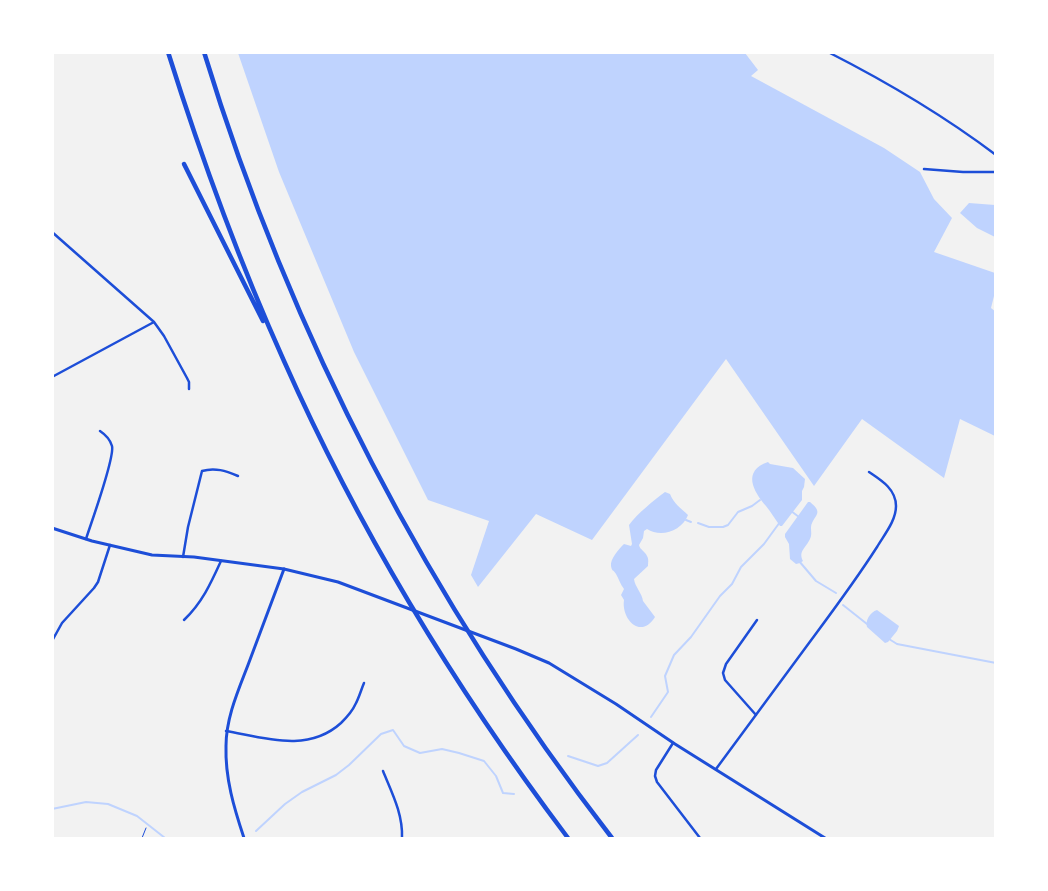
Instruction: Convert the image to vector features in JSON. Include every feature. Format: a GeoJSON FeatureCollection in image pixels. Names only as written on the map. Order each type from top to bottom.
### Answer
{"type":"FeatureCollection","features":[{"type":"Feature","properties":{"kind":"highway"},"geometry":{"type":"LineString","coordinates":[[168,52],[217,198],[284,362]]}},
{"type":"Feature","properties":{"kind":"highway"},"geometry":{"type":"LineString","coordinates":[[204,52],[240,163],[283,273],[322,363],[370,460],[417,546],[471,638],[537,737],[612,838]]}},
{"type":"Feature","properties":{"kind":"highway"},"geometry":{"type":"LineString","coordinates":[[184,164],[344,486],[376,544],[453,673],[530,787],[568,838]]}},
{"type":"Feature","properties":{"kind":"main road"},"geometry":{"type":"LineString","coordinates":[[52,528],[86,539],[152,555],[221,560],[284,569],[338,582],[498,642],[549,663],[825,838]]}},
{"type":"Feature","properties":{"kind":"main road"},"geometry":{"type":"LineString","coordinates":[[244,838],[231,799],[227,776],[226,731],[236,698],[284,569]]}},
{"type":"Feature","properties":{"kind":"street"},"geometry":{"type":"LineString","coordinates":[[828,52],[909,96],[996,155]]}},
{"type":"Feature","properties":{"kind":"street"},"geometry":{"type":"LineString","coordinates":[[924,169],[996,172]]}},
{"type":"Feature","properties":{"kind":"street"},"geometry":{"type":"LineString","coordinates":[[53,233],[154,322],[187,378],[189,390]]}},
{"type":"Feature","properties":{"kind":"street"},"geometry":{"type":"LineString","coordinates":[[52,377],[154,322]]}},
{"type":"Feature","properties":{"kind":"street"},"geometry":{"type":"LineString","coordinates":[[86,539],[110,464],[112,448],[108,438],[100,431]]}},
{"type":"Feature","properties":{"kind":"street"},"geometry":{"type":"LineString","coordinates":[[183,557],[188,527],[202,471],[221,469],[238,476]]}},
{"type":"Feature","properties":{"kind":"street"},"geometry":{"type":"LineString","coordinates":[[716,769],[854,582],[891,524],[896,512],[894,495],[888,486],[869,472]]}},
{"type":"Feature","properties":{"kind":"street"},"geometry":{"type":"LineString","coordinates":[[52,641],[62,623],[98,582],[110,545]]}},
{"type":"Feature","properties":{"kind":"street"},"geometry":{"type":"LineString","coordinates":[[184,620],[201,601],[221,560]]}},
{"type":"Feature","properties":{"kind":"street"},"geometry":{"type":"LineString","coordinates":[[756,715],[728,683],[724,673],[726,664],[757,620]]}},
{"type":"Feature","properties":{"kind":"street"},"geometry":{"type":"LineString","coordinates":[[226,731],[277,740],[301,741],[312,739],[336,727],[346,717],[355,705],[364,683]]}},
{"type":"Feature","properties":{"kind":"street"},"geometry":{"type":"LineString","coordinates":[[674,742],[656,770],[655,776],[657,782],[700,838]]}},
{"type":"Feature","properties":{"kind":"street"},"geometry":{"type":"LineString","coordinates":[[383,771],[400,813],[402,838]]}},
{"type":"Feature","properties":{"kind":"path"},"geometry":{"type":"LineString","coordinates":[[142,838],[146,828]]}},
{"type":"Feature","properties":{"kind":"water"},"geometry":{"type":"Polygon","coordinates":[[[238,53],[745,53],[758,70],[751,76],[884,148],[920,172],[934,199],[952,218],[934,252],[995,273],[995,292],[991,308],[996,312],[995,436],[960,419],[944,478],[862,419],[814,486],[726,359],[592,540],[536,514],[478,587],[471,575],[489,521],[428,500],[354,352],[279,172],[238,53]]]}},
{"type":"Feature","properties":{"kind":"water"},"geometry":{"type":"Polygon","coordinates":[[[969,203],[995,205],[995,237],[977,228],[960,213],[969,203]]]}},
{"type":"Feature","properties":{"kind":"water"},"geometry":{"type":"Polygon","coordinates":[[[768,462],[793,468],[805,479],[802,500],[782,526],[780,526],[757,494],[752,482],[755,471],[768,462]]]}},
{"type":"Feature","properties":{"kind":"water"},"geometry":{"type":"Polygon","coordinates":[[[665,492],[670,494],[688,515],[681,525],[671,531],[658,533],[647,529],[644,531],[639,545],[648,557],[648,566],[634,579],[643,601],[655,617],[650,624],[638,627],[629,620],[626,614],[624,600],[621,595],[624,589],[612,569],[611,563],[615,554],[624,544],[631,546],[632,544],[629,525],[665,492]]]}},
{"type":"Feature","properties":{"kind":"water"},"geometry":{"type":"Polygon","coordinates":[[[808,502],[817,509],[817,514],[811,527],[811,538],[801,555],[803,561],[796,564],[790,559],[789,544],[785,534],[808,502]]]}},
{"type":"Feature","properties":{"kind":"water"},"geometry":{"type":"Polygon","coordinates":[[[877,610],[899,626],[888,642],[885,643],[867,627],[869,617],[877,610]]]}},
{"type":"Feature","properties":{"kind":"waterway"},"geometry":{"type":"LineString","coordinates":[[698,523],[709,527],[723,527],[728,525],[738,512],[760,500]]}},
{"type":"Feature","properties":{"kind":"waterway"},"geometry":{"type":"LineString","coordinates":[[791,511],[799,517]]}},
{"type":"Feature","properties":{"kind":"waterway"},"geometry":{"type":"LineString","coordinates":[[686,520],[691,522]]}},
{"type":"Feature","properties":{"kind":"waterway"},"geometry":{"type":"LineString","coordinates":[[651,717],[668,692],[665,676],[674,655],[691,637],[720,596],[732,584],[741,567],[764,544],[780,522]]}},
{"type":"Feature","properties":{"kind":"waterway"},"geometry":{"type":"LineString","coordinates":[[799,561],[816,581],[836,593]]}},
{"type":"Feature","properties":{"kind":"waterway"},"geometry":{"type":"LineString","coordinates":[[843,605],[867,624]]}},
{"type":"Feature","properties":{"kind":"waterway"},"geometry":{"type":"LineString","coordinates":[[889,639],[897,644],[996,663]]}},
{"type":"Feature","properties":{"kind":"waterway"},"geometry":{"type":"LineString","coordinates":[[256,831],[285,804],[302,792],[336,775],[381,734],[393,730],[404,746],[420,753],[442,749],[484,761],[496,776],[503,793],[514,794]]}},
{"type":"Feature","properties":{"kind":"waterway"},"geometry":{"type":"LineString","coordinates":[[568,756],[598,766],[607,763],[638,735]]}},
{"type":"Feature","properties":{"kind":"waterway"},"geometry":{"type":"LineString","coordinates":[[52,809],[86,802],[108,804],[137,816],[165,838]]}}]}
